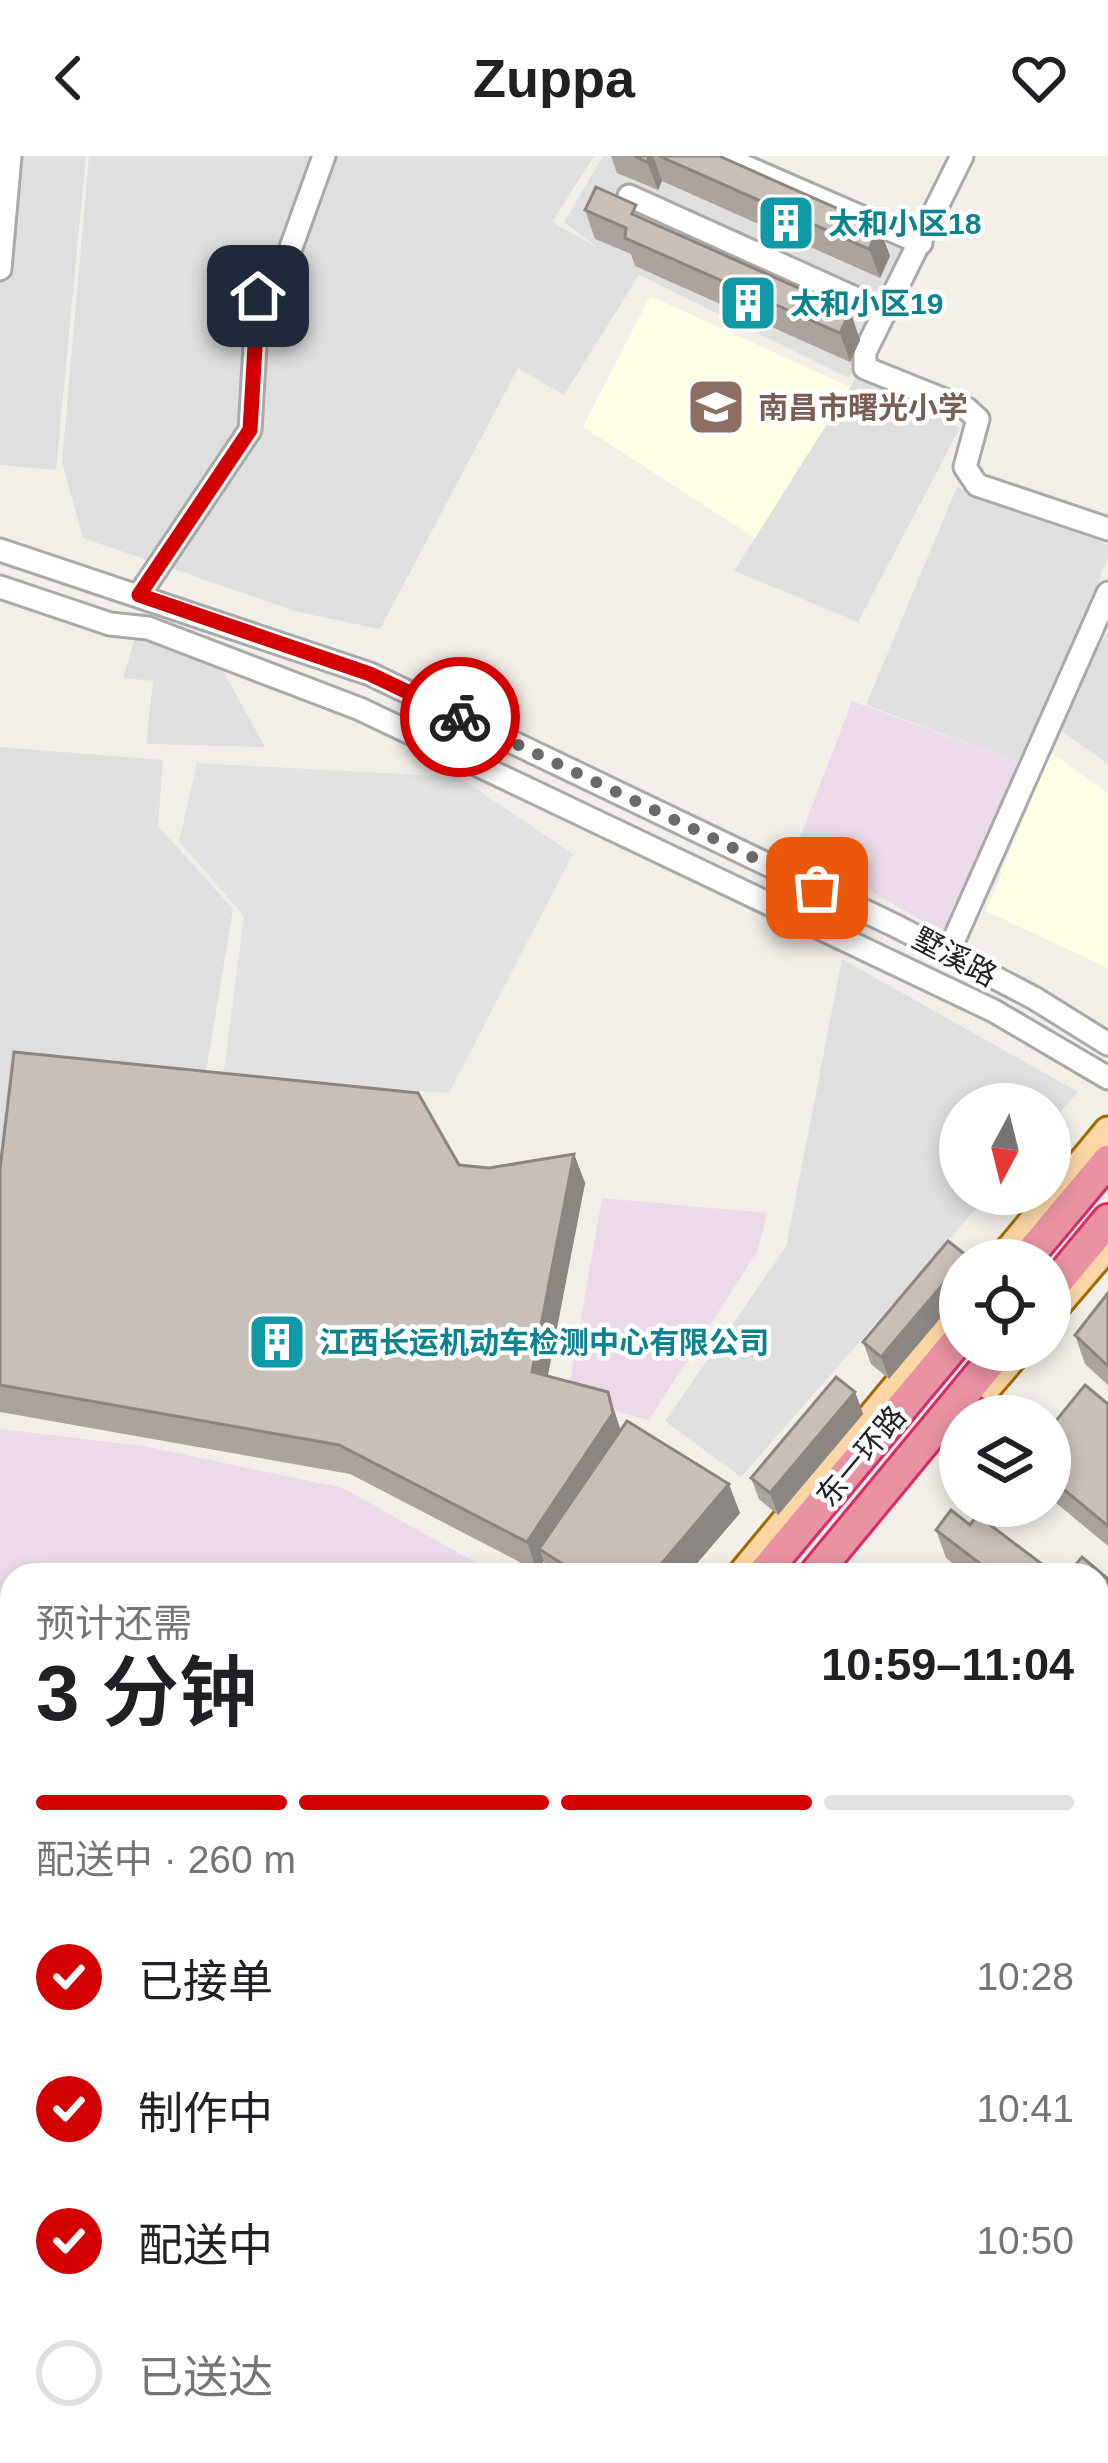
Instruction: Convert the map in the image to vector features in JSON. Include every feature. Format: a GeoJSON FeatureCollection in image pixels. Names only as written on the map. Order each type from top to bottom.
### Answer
{"type":"FeatureCollection","features":[{"type":"Feature","properties":{"kind":"highway"},"geometry":{"type":"LineString","coordinates":[[1043,1239],[1108,1161]]}},
{"type":"Feature","properties":{"kind":"highway"},"geometry":{"type":"LineString","coordinates":[[1071,1265],[1108,1220]]}},
{"type":"Feature","properties":{"kind":"highway","name":"东一环路"},"geometry":{"type":"LineString","coordinates":[[771,1563],[939,1363]]}},
{"type":"Feature","properties":{"kind":"highway","name":"东一环路"},"geometry":{"type":"LineString","coordinates":[[828,1563],[983,1371]]}},
{"type":"Feature","properties":{"kind":"main road"},"geometry":{"type":"LineString","coordinates":[[1018,1239],[1108,1131]]}},
{"type":"Feature","properties":{"kind":"main road"},"geometry":{"type":"LineString","coordinates":[[1071,1288],[1108,1245]]}},
{"type":"Feature","properties":{"kind":"main road"},"geometry":{"type":"LineString","coordinates":[[751,1563],[939,1335]]}},
{"type":"Feature","properties":{"kind":"main road"},"geometry":{"type":"LineString","coordinates":[[981,1395],[1001,1371]]}},
{"type":"Feature","properties":{"kind":"main road"},"geometry":{"type":"LineString","coordinates":[[829,1563],[939,1443]]}},
{"type":"Feature","properties":{"kind":"street"},"geometry":{"type":"LineString","coordinates":[[0,269],[10,156]]}},
{"type":"Feature","properties":{"kind":"street"},"geometry":{"type":"LineString","coordinates":[[139,595],[250,430],[258,296],[284,267],[324,156]]}},
{"type":"Feature","properties":{"kind":"street"},"geometry":{"type":"LineString","coordinates":[[721,156],[921,243]]}},
{"type":"Feature","properties":{"kind":"street"},"geometry":{"type":"LineString","coordinates":[[962,156],[865,352],[865,368],[967,409],[978,419],[968,476],[977,485],[1108,529]]}},
{"type":"Feature","properties":{"kind":"street"},"geometry":{"type":"LineString","coordinates":[[629,196],[886,312]]}},
{"type":"Feature","properties":{"kind":"street","name":"墅溪路"},"geometry":{"type":"LineString","coordinates":[[0,550],[93,585],[139,595],[370,674],[947,953],[1108,1044]]}},
{"type":"Feature","properties":{"kind":"street","name":"墅溪路"},"geometry":{"type":"LineString","coordinates":[[0,587],[110,624],[148,628],[360,709],[994,1011],[1108,1078]]}},
{"type":"Feature","properties":{"kind":"street"},"geometry":{"type":"LineString","coordinates":[[947,953],[1108,593]]}},
{"type":"Feature","properties":{"kind":"shaded area"},"geometry":{"type":"Polygon","coordinates":[[[21,156],[86,156],[56,470],[0,465],[0,208],[17,209],[21,156]]]}},
{"type":"Feature","properties":{"kind":"shaded area"},"geometry":{"type":"Polygon","coordinates":[[[89,156],[594,156],[552,222],[598,248],[564,222],[603,156],[675,156],[909,253],[849,378],[639,275],[564,395],[518,368],[380,629],[298,612],[83,538],[62,462],[89,156]]]}},
{"type":"Feature","properties":{"kind":"shaded area","name":"南昌市曙光小学"},"geometry":{"type":"Polygon","coordinates":[[[650,296],[850,387],[755,538],[583,427],[650,296]]]}},
{"type":"Feature","properties":{"kind":"shaded area"},"geometry":{"type":"Polygon","coordinates":[[[858,375],[960,428],[858,622],[734,571],[858,375]]]}},
{"type":"Feature","properties":{"kind":"shaded area"},"geometry":{"type":"Polygon","coordinates":[[[957,487],[1108,544],[1108,558],[1023,764],[866,705],[957,487]]]}},
{"type":"Feature","properties":{"kind":"shaded area"},"geometry":{"type":"Polygon","coordinates":[[[1108,630],[1108,764],[1059,729],[1108,630]]]}},
{"type":"Feature","properties":{"kind":"shaded area"},"geometry":{"type":"Polygon","coordinates":[[[137,632],[221,667],[265,747],[146,744],[153,681],[123,678],[137,632]]]}},
{"type":"Feature","properties":{"kind":"shaded area"},"geometry":{"type":"Polygon","coordinates":[[[852,701],[1023,764],[945,934],[796,848],[852,701]]]}},
{"type":"Feature","properties":{"kind":"shaded area"},"geometry":{"type":"Polygon","coordinates":[[[0,747],[163,760],[158,826],[233,909],[204,1083],[0,1172],[0,747]]]}},
{"type":"Feature","properties":{"kind":"shaded area"},"geometry":{"type":"Polygon","coordinates":[[[1050,752],[1108,793],[1108,968],[986,911],[1050,752]]]}},
{"type":"Feature","properties":{"kind":"shaded area"},"geometry":{"type":"Polygon","coordinates":[[[197,763],[459,777],[573,854],[449,1093],[223,1077],[244,916],[179,841],[197,763]]]}},
{"type":"Feature","properties":{"kind":"shaded area"},"geometry":{"type":"Polygon","coordinates":[[[842,959],[1062,1083],[939,1083],[939,1215],[971,1215],[950,1239],[939,1239],[939,1251],[741,1477],[665,1421],[786,1247],[842,959]]]}},
{"type":"Feature","properties":{"kind":"shaded area"},"geometry":{"type":"Polygon","coordinates":[[[602,1198],[767,1213],[758,1250],[649,1420],[567,1399],[602,1198]]]}},
{"type":"Feature","properties":{"kind":"shaded area"},"geometry":{"type":"Polygon","coordinates":[[[0,1429],[144,1446],[343,1488],[477,1563],[0,1563],[0,1429]]]}},
{"type":"Feature","properties":{"kind":"building"},"geometry":{"type":"Polygon","coordinates":[[[659,156],[719,156],[879,227],[869,249],[659,156]]]}},
{"type":"Feature","properties":{"kind":"building"},"geometry":{"type":"Polygon","coordinates":[[[596,187],[636,205],[632,214],[850,311],[840,333],[625,238],[626,228],[585,210],[596,187]]]}},
{"type":"Feature","properties":{"kind":"building","name":"江西长运机动车检测中心有限公司"},"geometry":{"type":"Polygon","coordinates":[[[14,1052],[418,1093],[459,1165],[489,1168],[574,1154],[532,1372],[608,1392],[613,1413],[527,1542],[339,1445],[0,1385],[0,1169],[14,1052]]]}},
{"type":"Feature","properties":{"kind":"building"},"geometry":{"type":"Polygon","coordinates":[[[939,1252],[939,1289],[881,1357],[863,1342],[939,1252]]]}},
{"type":"Feature","properties":{"kind":"building"},"geometry":{"type":"Polygon","coordinates":[[[1108,1293],[1108,1366],[1075,1335],[1108,1293]]]}},
{"type":"Feature","properties":{"kind":"building"},"geometry":{"type":"Polygon","coordinates":[[[836,1377],[855,1392],[770,1493],[751,1478],[836,1377]]]}},
{"type":"Feature","properties":{"kind":"building"},"geometry":{"type":"Polygon","coordinates":[[[1085,1385],[1108,1404],[1108,1526],[1071,1495],[1071,1402],[1085,1385]]]}},
{"type":"Feature","properties":{"kind":"building"},"geometry":{"type":"Polygon","coordinates":[[[627,1421],[729,1484],[662,1563],[561,1563],[539,1549],[627,1421]]]}},
{"type":"Feature","properties":{"kind":"building"},"geometry":{"type":"Polygon","coordinates":[[[939,1526],[993,1527],[1040,1563],[979,1563],[936,1530],[939,1526]]]}},
{"type":"Feature","properties":{"kind":"way so far"},"geometry":{"type":"LineString","coordinates":[[460,717],[817,888]]}},
{"type":"Feature","properties":{"kind":"place","name":"太和小区18"},"geometry":{"type":"Point","coordinates":[786,223]}},
{"type":"Feature","properties":{"kind":"place","name":"太和小区19"},"geometry":{"type":"Point","coordinates":[748,303]}},
{"type":"Feature","properties":{"kind":"place","name":"南昌市曙光小学"},"geometry":{"type":"Point","coordinates":[716,407]}},
{"type":"Feature","properties":{"kind":"place","name":"江西长运机动车检测中心有限公司"},"geometry":{"type":"Point","coordinates":[277,1342]}},
{"type":"Feature","properties":{"kind":"route"},"geometry":{"type":"LineString","coordinates":[[258,296],[250,430],[229,468],[139,595],[370,674],[460,717]]}}]}
